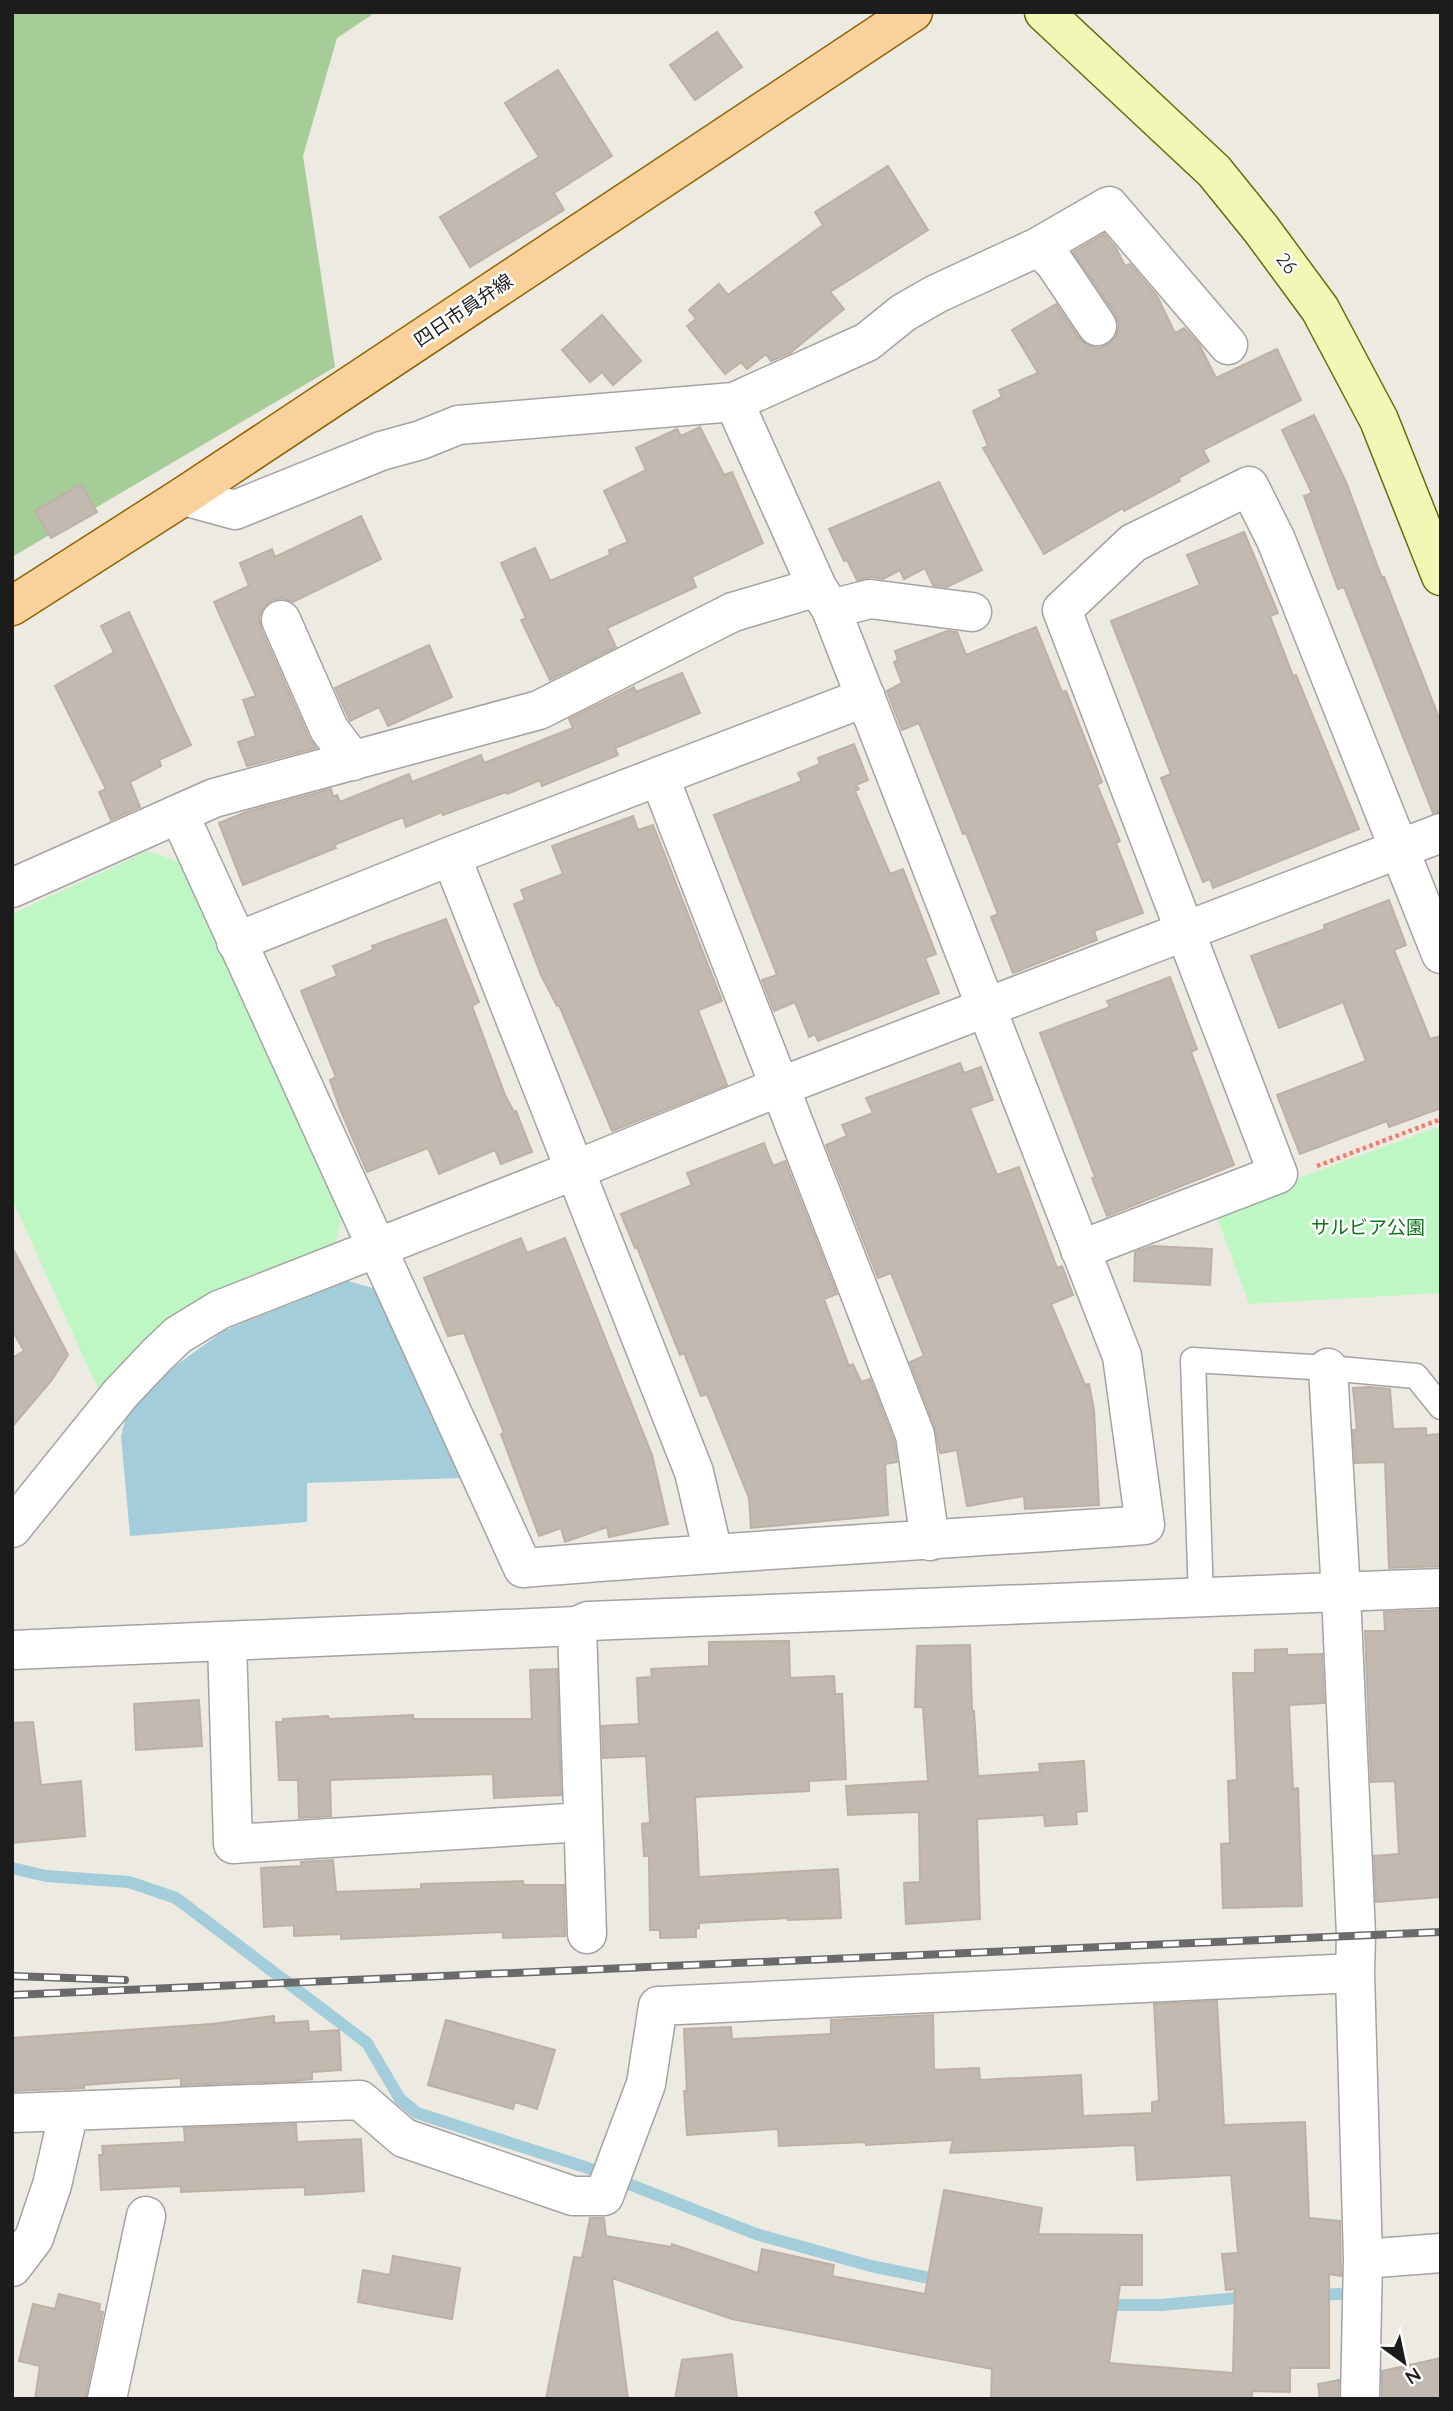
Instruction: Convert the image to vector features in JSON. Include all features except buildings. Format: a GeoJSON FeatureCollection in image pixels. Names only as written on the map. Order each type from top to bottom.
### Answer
{"type":"FeatureCollection","features":[{"type":"Feature","properties":{"kind":"main road","name":"四日市員弁線"},"geometry":{"type":"LineString","coordinates":[[12,606],[184,496],[913,12]]}},
{"type":"Feature","properties":{"kind":"street","name":"26"},"geometry":{"type":"LineString","coordinates":[[1044,12],[1214,171],[1320,309],[1380,421],[1441,576]]}},
{"type":"Feature","properties":{"kind":"street"},"geometry":{"type":"LineString","coordinates":[[184,496],[235,510],[381,451],[421,440],[458,425],[734,402],[867,342],[903,313],[936,294],[1038,247],[1109,206],[1228,345]]}},
{"type":"Feature","properties":{"kind":"street"},"geometry":{"type":"LineString","coordinates":[[1038,247],[1054,262],[1097,326]]}},
{"type":"Feature","properties":{"kind":"street"},"geometry":{"type":"LineString","coordinates":[[178,814],[523,1568],[1145,1525],[1122,1356],[866,697],[734,402]]}},
{"type":"Feature","properties":{"kind":"street"},"geometry":{"type":"LineString","coordinates":[[1080,1250],[1278,1174],[1062,610],[1133,543],[1249,486],[1276,540],[1441,954]]}},
{"type":"Feature","properties":{"kind":"street"},"geometry":{"type":"LineString","coordinates":[[12,888],[214,798],[539,710],[733,612],[824,598],[870,599],[972,612]]}},
{"type":"Feature","properties":{"kind":"street"},"geometry":{"type":"LineString","coordinates":[[281,620],[329,729],[353,761]]}},
{"type":"Feature","properties":{"kind":"street"},"geometry":{"type":"LineString","coordinates":[[236,942],[451,856],[866,697]]}},
{"type":"Feature","properties":{"kind":"street"},"geometry":{"type":"LineString","coordinates":[[659,776],[915,1435],[930,1541]]}},
{"type":"Feature","properties":{"kind":"street"},"geometry":{"type":"LineString","coordinates":[[12,1528],[121,1394],[178,1335],[219,1310],[779,1087],[1441,833]]}},
{"type":"Feature","properties":{"kind":"street"},"geometry":{"type":"LineString","coordinates":[[451,856],[694,1472],[713,1553]]}},
{"type":"Feature","properties":{"kind":"street"},"geometry":{"type":"LineString","coordinates":[[1328,1368],[1356,1935],[1363,2259],[1360,2399]]}},
{"type":"Feature","properties":{"kind":"street"},"geometry":{"type":"LineString","coordinates":[[12,1650],[577,1626],[588,1621],[1441,1588]]}},
{"type":"Feature","properties":{"kind":"street"},"geometry":{"type":"LineString","coordinates":[[577,1626],[587,1934]]}},
{"type":"Feature","properties":{"kind":"street"},"geometry":{"type":"LineString","coordinates":[[227,1641],[233,1844],[583,1822]]}},
{"type":"Feature","properties":{"kind":"street"},"geometry":{"type":"LineString","coordinates":[[12,2113],[360,2100],[404,2138],[573,2196],[604,2196],[646,2084],[657,2006],[1355,1973]]}},
{"type":"Feature","properties":{"kind":"street"},"geometry":{"type":"LineString","coordinates":[[12,2267],[34,2238],[51,2185],[69,2111]]}},
{"type":"Feature","properties":{"kind":"street"},"geometry":{"type":"LineString","coordinates":[[107,2399],[146,2216]]}},
{"type":"Feature","properties":{"kind":"street"},"geometry":{"type":"LineString","coordinates":[[1363,2259],[1441,2253]]}},
{"type":"Feature","properties":{"kind":"lane"},"geometry":{"type":"LineString","coordinates":[[1201,1598],[1193,1360],[1416,1376],[1441,1407]]}},
{"type":"Feature","properties":{"kind":"path"},"geometry":{"type":"LineString","coordinates":[[1278,1174],[1300,1172],[1441,1119]]}},
{"type":"Feature","properties":{"kind":"green space"},"geometry":{"type":"Polygon","coordinates":[[[12,12],[376,12],[337,38],[303,156],[335,367],[12,557],[12,12]]]}},
{"type":"Feature","properties":{"kind":"green space"},"geometry":{"type":"Polygon","coordinates":[[[148,851],[180,862],[343,1214],[334,1248],[203,1297],[155,1329],[98,1389],[12,1199],[12,914],[148,851]]]}},
{"type":"Feature","properties":{"kind":"green space","name":"サルビア公園"},"geometry":{"type":"Polygon","coordinates":[[[1441,1126],[1441,1293],[1249,1304],[1214,1209],[1441,1126]]]}},
{"type":"Feature","properties":{"kind":"water"},"geometry":{"type":"Polygon","coordinates":[[[348,1281],[376,1289],[461,1478],[307,1483],[307,1522],[130,1536],[121,1436],[126,1417],[160,1377],[225,1330],[348,1281]]]}},
{"type":"Feature","properties":{"kind":"waterway"},"geometry":{"type":"LineString","coordinates":[[12,1868],[46,1876],[129,1882],[176,1898],[367,2043],[400,2099],[417,2113],[588,2168],[756,2234],[871,2266],[944,2281]]}},
{"type":"Feature","properties":{"kind":"waterway"},"geometry":{"type":"LineString","coordinates":[[1313,2295],[1340,2294]]}},
{"type":"Feature","properties":{"kind":"waterway"},"geometry":{"type":"LineString","coordinates":[[1103,2305],[1161,2305],[1249,2297]]}},
{"type":"Feature","properties":{"kind":"railway"},"geometry":{"type":"LineString","coordinates":[[12,1995],[1441,1932]]}},
{"type":"Feature","properties":{"kind":"railway"},"geometry":{"type":"LineString","coordinates":[[12,1976],[125,1980]]}}]}
